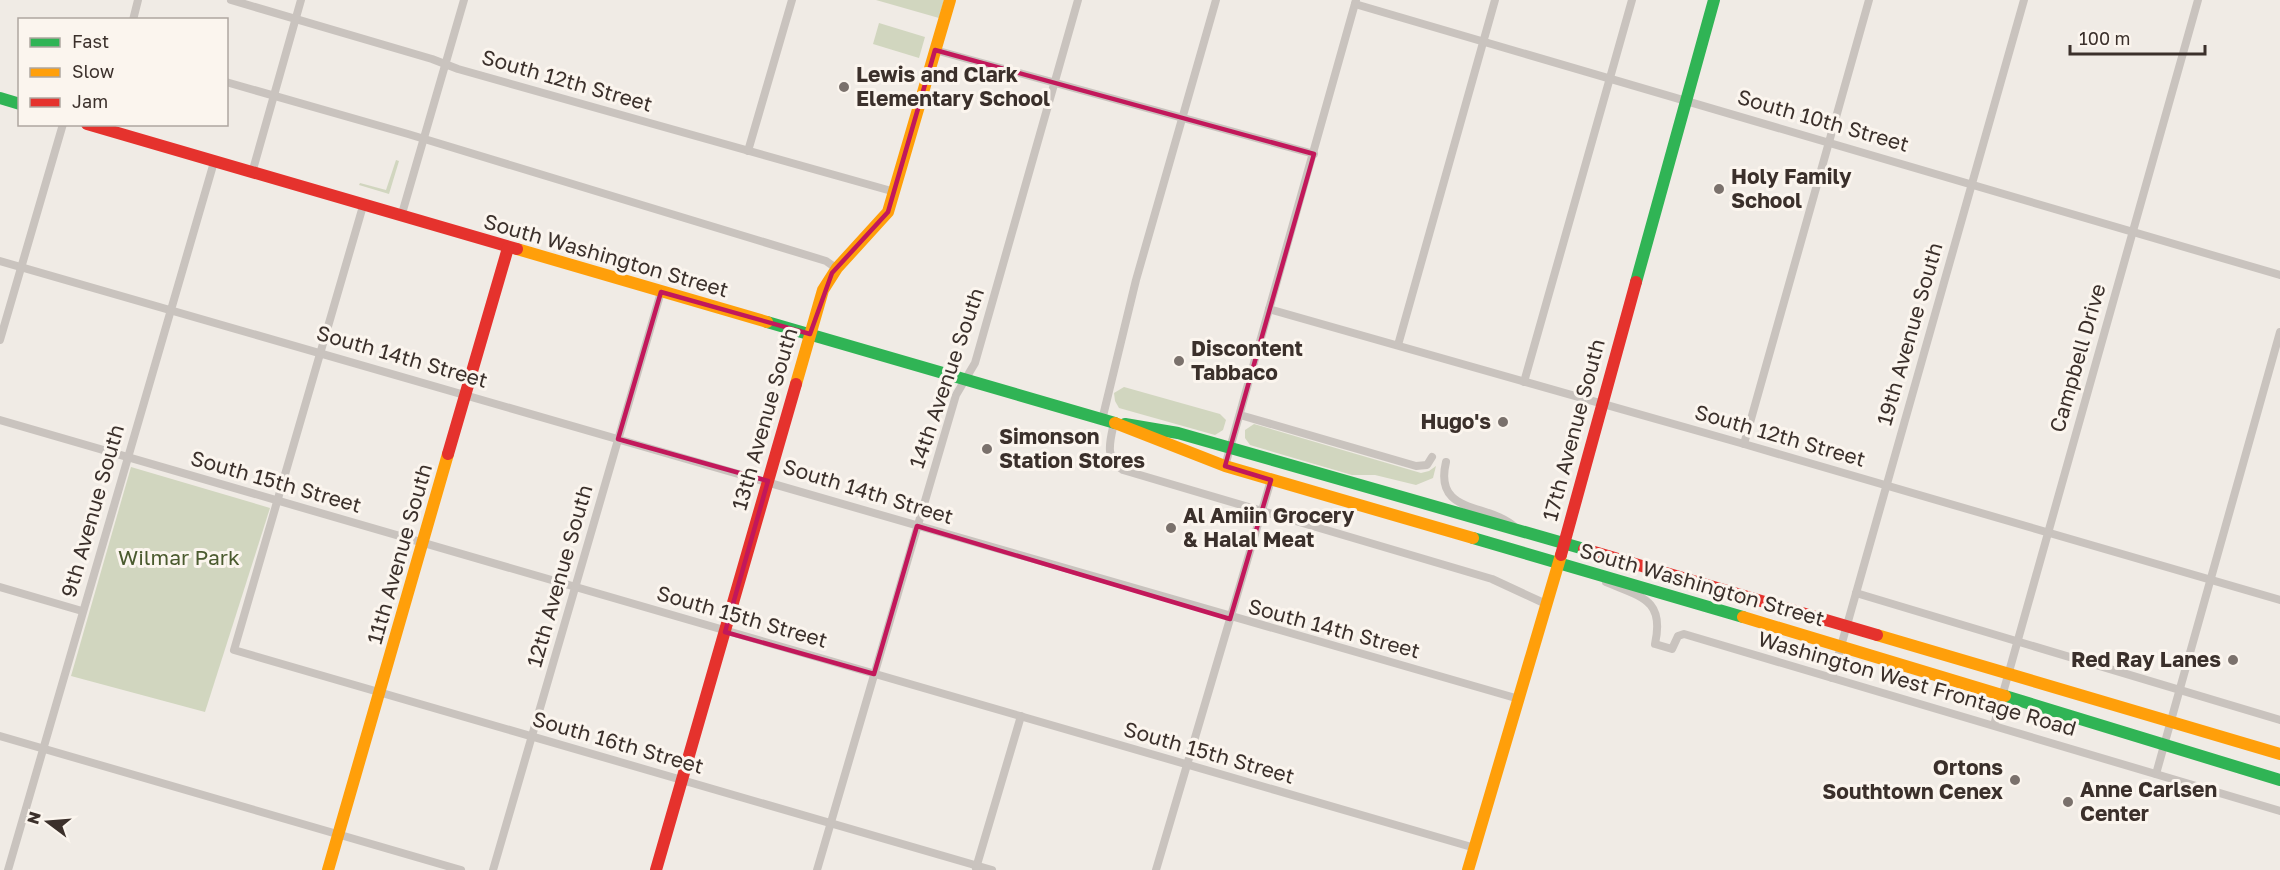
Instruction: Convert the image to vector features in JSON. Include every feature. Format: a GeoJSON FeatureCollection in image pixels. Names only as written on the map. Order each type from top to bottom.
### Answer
{"type":"FeatureCollection","features":[{"type":"Feature","properties":{"kind":"main road","name":"13th Avenue South"},"geometry":{"type":"LineString","coordinates":[[656,870],[823,290],[836,268],[882,221],[895,192],[950,0]]}},
{"type":"Feature","properties":{"kind":"main road","name":"17th Avenue South"},"geometry":{"type":"LineString","coordinates":[[1468,870],[1564,542],[1714,0]]}},
{"type":"Feature","properties":{"kind":"main road"},"geometry":{"type":"LineString","coordinates":[[0,98],[18,103]]}},
{"type":"Feature","properties":{"kind":"main road","name":"South Washington Street"},"geometry":{"type":"LineString","coordinates":[[101,127],[363,206],[1108,422],[1225,466],[1841,646],[2165,743],[2280,780]]}},
{"type":"Feature","properties":{"kind":"main road","name":"11th Avenue South"},"geometry":{"type":"LineString","coordinates":[[328,870],[508,248]]}},
{"type":"Feature","properties":{"kind":"main road","name":"South Washington Street"},"geometry":{"type":"LineString","coordinates":[[1108,422],[1178,433],[1231,447],[1564,542],[2280,754]]}},
{"type":"Feature","properties":{"kind":"street"},"geometry":{"type":"LineString","coordinates":[[134,18],[138,0]]}},
{"type":"Feature","properties":{"kind":"street","name":"South 12th Street"},"geometry":{"type":"LineString","coordinates":[[231,0],[443,64],[895,192]]}},
{"type":"Feature","properties":{"kind":"street"},"geometry":{"type":"LineString","coordinates":[[252,173],[301,0]]}},
{"type":"Feature","properties":{"kind":"street"},"geometry":{"type":"LineString","coordinates":[[401,217],[443,64],[464,0]]}},
{"type":"Feature","properties":{"kind":"street"},"geometry":{"type":"LineString","coordinates":[[748,151],[792,0]]}},
{"type":"Feature","properties":{"kind":"street","name":"14th Avenue South"},"geometry":{"type":"LineString","coordinates":[[817,870],[956,395],[975,363],[1078,0]]}},
{"type":"Feature","properties":{"kind":"street"},"geometry":{"type":"LineString","coordinates":[[1216,0],[1136,280],[1108,422],[1109,448],[1116,466],[1262,512],[1492,579],[1546,604]]}},
{"type":"Feature","properties":{"kind":"street"},"geometry":{"type":"LineString","coordinates":[[1398,345],[1495,0]]}},
{"type":"Feature","properties":{"kind":"street"},"geometry":{"type":"LineString","coordinates":[[1524,382],[1632,0]]}},
{"type":"Feature","properties":{"kind":"street"},"geometry":{"type":"LineString","coordinates":[[1744,444],[1869,0]]}},
{"type":"Feature","properties":{"kind":"street","name":"19th Avenue South"},"geometry":{"type":"LineString","coordinates":[[1832,678],[2024,0]]}},
{"type":"Feature","properties":{"kind":"street","name":"Campbell Drive"},"geometry":{"type":"LineString","coordinates":[[1994,726],[2198,0]]}},
{"type":"Feature","properties":{"kind":"street"},"geometry":{"type":"LineString","coordinates":[[1225,466],[1356,2]]}},
{"type":"Feature","properties":{"kind":"street","name":"South 10th Street"},"geometry":{"type":"LineString","coordinates":[[1356,2],[2280,274]]}},
{"type":"Feature","properties":{"kind":"street"},"geometry":{"type":"LineString","coordinates":[[935,50],[1314,153]]}},
{"type":"Feature","properties":{"kind":"street"},"geometry":{"type":"LineString","coordinates":[[228,83],[424,139],[826,261],[836,268]]}},
{"type":"Feature","properties":{"kind":"street"},"geometry":{"type":"LineString","coordinates":[[0,340],[62,126]]}},
{"type":"Feature","properties":{"kind":"street","name":"9th Avenue South"},"geometry":{"type":"LineString","coordinates":[[8,870],[214,162]]}},
{"type":"Feature","properties":{"kind":"street"},"geometry":{"type":"LineString","coordinates":[[277,501],[363,206]]}},
{"type":"Feature","properties":{"kind":"street","name":"South 14th Street"},"geometry":{"type":"LineString","coordinates":[[0,261],[171,308],[768,481],[1230,619],[1519,699]]}},
{"type":"Feature","properties":{"kind":"street","name":"12th Avenue South"},"geometry":{"type":"LineString","coordinates":[[493,870],[661,292]]}},
{"type":"Feature","properties":{"kind":"street","name":"South 12th Street"},"geometry":{"type":"LineString","coordinates":[[1269,309],[2280,600]]}},
{"type":"Feature","properties":{"kind":"street"},"geometry":{"type":"LineString","coordinates":[[2156,774],[2280,332]]}},
{"type":"Feature","properties":{"kind":"street"},"geometry":{"type":"LineString","coordinates":[[1240,415],[1416,466],[1427,465],[1432,457]]}},
{"type":"Feature","properties":{"kind":"street","name":"South 15th Street"},"geometry":{"type":"LineString","coordinates":[[0,420],[1474,848]]}},
{"type":"Feature","properties":{"kind":"street"},"geometry":{"type":"LineString","coordinates":[[1446,462],[1445,485],[1454,499],[1465,506],[1502,517],[1516,528]]}},
{"type":"Feature","properties":{"kind":"street"},"geometry":{"type":"LineString","coordinates":[[1156,870],[1185,765],[1272,480]]}},
{"type":"Feature","properties":{"kind":"street","name":"South 16th Street"},"geometry":{"type":"LineString","coordinates":[[277,501],[234,650],[830,823],[976,868],[992,870]]}},
{"type":"Feature","properties":{"kind":"street","name":"Washington West Frontage Road"},"geometry":{"type":"LineString","coordinates":[[1593,574],[1603,581],[1646,599],[1652,605],[1659,619],[1655,644],[1672,649],[1678,636],[1684,634],[2280,811]]}},
{"type":"Feature","properties":{"kind":"street"},"geometry":{"type":"LineString","coordinates":[[0,586],[82,611]]}},
{"type":"Feature","properties":{"kind":"street"},"geometry":{"type":"LineString","coordinates":[[1856,593],[2280,720]]}},
{"type":"Feature","properties":{"kind":"street"},"geometry":{"type":"LineString","coordinates":[[976,868],[1021,716]]}},
{"type":"Feature","properties":{"kind":"street"},"geometry":{"type":"LineString","coordinates":[[0,736],[461,870]]}},
{"type":"Feature","properties":{"kind":"highlighted area"},"geometry":{"type":"Polygon","coordinates":[[[935,50],[1314,154],[1225,466],[1271,480],[1230,619],[917,526],[874,674],[725,632],[768,481],[618,439],[661,292],[810,334],[832,273],[888,212],[935,50]]]}},
{"type":"Feature","properties":{"kind":"green space"},"geometry":{"type":"Polygon","coordinates":[[[876,0],[944,0],[939,18],[876,0]]]}},
{"type":"Feature","properties":{"kind":"green space"},"geometry":{"type":"Polygon","coordinates":[[[879,23],[925,37],[919,58],[873,44],[879,23]]]}},
{"type":"Feature","properties":{"kind":"green space"},"geometry":{"type":"Polygon","coordinates":[[[396,160],[399,161],[389,194],[359,185],[360,183],[386,190],[396,160]]]}},
{"type":"Feature","properties":{"kind":"green space"},"geometry":{"type":"Polygon","coordinates":[[[1124,387],[1220,414],[1226,420],[1223,430],[1215,435],[1119,408],[1114,393],[1124,387]]]}},
{"type":"Feature","properties":{"kind":"green space"},"geometry":{"type":"Polygon","coordinates":[[[1254,424],[1421,473],[1436,466],[1433,478],[1416,485],[1375,475],[1352,475],[1250,445],[1245,438],[1245,430],[1254,424]]]}},
{"type":"Feature","properties":{"kind":"green space","name":"Wilmar Park"},"geometry":{"type":"Polygon","coordinates":[[[131,467],[270,508],[205,712],[71,676],[131,467]]]}},
{"type":"Feature","properties":{"kind":"traffic: fast"},"geometry":{"type":"LineString","coordinates":[[1636,282],[1714,0]]}},
{"type":"Feature","properties":{"kind":"traffic: fast"},"geometry":{"type":"LineString","coordinates":[[0,98],[18,103]]}},
{"type":"Feature","properties":{"kind":"traffic: fast"},"geometry":{"type":"LineString","coordinates":[[767,322],[1115,423]]}},
{"type":"Feature","properties":{"kind":"traffic: fast"},"geometry":{"type":"LineString","coordinates":[[1125,424],[1178,433],[1584,549]]}},
{"type":"Feature","properties":{"kind":"traffic: fast"},"geometry":{"type":"LineString","coordinates":[[1473,538],[1743,617]]}},
{"type":"Feature","properties":{"kind":"traffic: fast"},"geometry":{"type":"LineString","coordinates":[[2005,696],[2280,780]]}},
{"type":"Feature","properties":{"kind":"traffic: slow"},"geometry":{"type":"LineString","coordinates":[[796,384],[823,290],[837,268],[888,212],[950,0]]}},
{"type":"Feature","properties":{"kind":"traffic: slow"},"geometry":{"type":"LineString","coordinates":[[517,249],[767,322]]}},
{"type":"Feature","properties":{"kind":"traffic: slow"},"geometry":{"type":"LineString","coordinates":[[1115,423],[1225,466],[1473,538]]}},
{"type":"Feature","properties":{"kind":"traffic: slow"},"geometry":{"type":"LineString","coordinates":[[328,870],[448,454]]}},
{"type":"Feature","properties":{"kind":"traffic: slow"},"geometry":{"type":"LineString","coordinates":[[1468,870],[1561,555]]}},
{"type":"Feature","properties":{"kind":"traffic: slow"},"geometry":{"type":"LineString","coordinates":[[1743,617],[2005,696]]}},
{"type":"Feature","properties":{"kind":"traffic: slow"},"geometry":{"type":"LineString","coordinates":[[1877,635],[2280,754]]}},
{"type":"Feature","properties":{"kind":"traffic: jam"},"geometry":{"type":"LineString","coordinates":[[94,126],[517,249]]}},
{"type":"Feature","properties":{"kind":"traffic: jam"},"geometry":{"type":"LineString","coordinates":[[448,454],[508,248]]}},
{"type":"Feature","properties":{"kind":"traffic: jam"},"geometry":{"type":"LineString","coordinates":[[1561,555],[1636,282]]}},
{"type":"Feature","properties":{"kind":"traffic: jam"},"geometry":{"type":"LineString","coordinates":[[656,870],[796,384]]}},
{"type":"Feature","properties":{"kind":"traffic: jam"},"geometry":{"type":"LineString","coordinates":[[1584,549],[1877,635]]}},
{"type":"Feature","properties":{"kind":"place","name":"Lewis and Clark Elementary School"},"geometry":{"type":"Point","coordinates":[844,87]}},
{"type":"Feature","properties":{"kind":"place","name":"Holy Family School"},"geometry":{"type":"Point","coordinates":[1719,189]}},
{"type":"Feature","properties":{"kind":"place","name":"Discontent Tabbaco"},"geometry":{"type":"Point","coordinates":[1179,361]}},
{"type":"Feature","properties":{"kind":"place","name":"Hugo's"},"geometry":{"type":"Point","coordinates":[1503,422]}},
{"type":"Feature","properties":{"kind":"place","name":"Simonson Station Stores"},"geometry":{"type":"Point","coordinates":[987,449]}},
{"type":"Feature","properties":{"kind":"place","name":"Al Amiin Grocery & Halal Meat"},"geometry":{"type":"Point","coordinates":[1171,528]}},
{"type":"Feature","properties":{"kind":"place","name":"Red Ray Lanes"},"geometry":{"type":"Point","coordinates":[2233,660]}},
{"type":"Feature","properties":{"kind":"place","name":"Ortons Southtown Cenex"},"geometry":{"type":"Point","coordinates":[2015,780]}},
{"type":"Feature","properties":{"kind":"place","name":"Anne Carlsen Center"},"geometry":{"type":"Point","coordinates":[2068,802]}}]}
